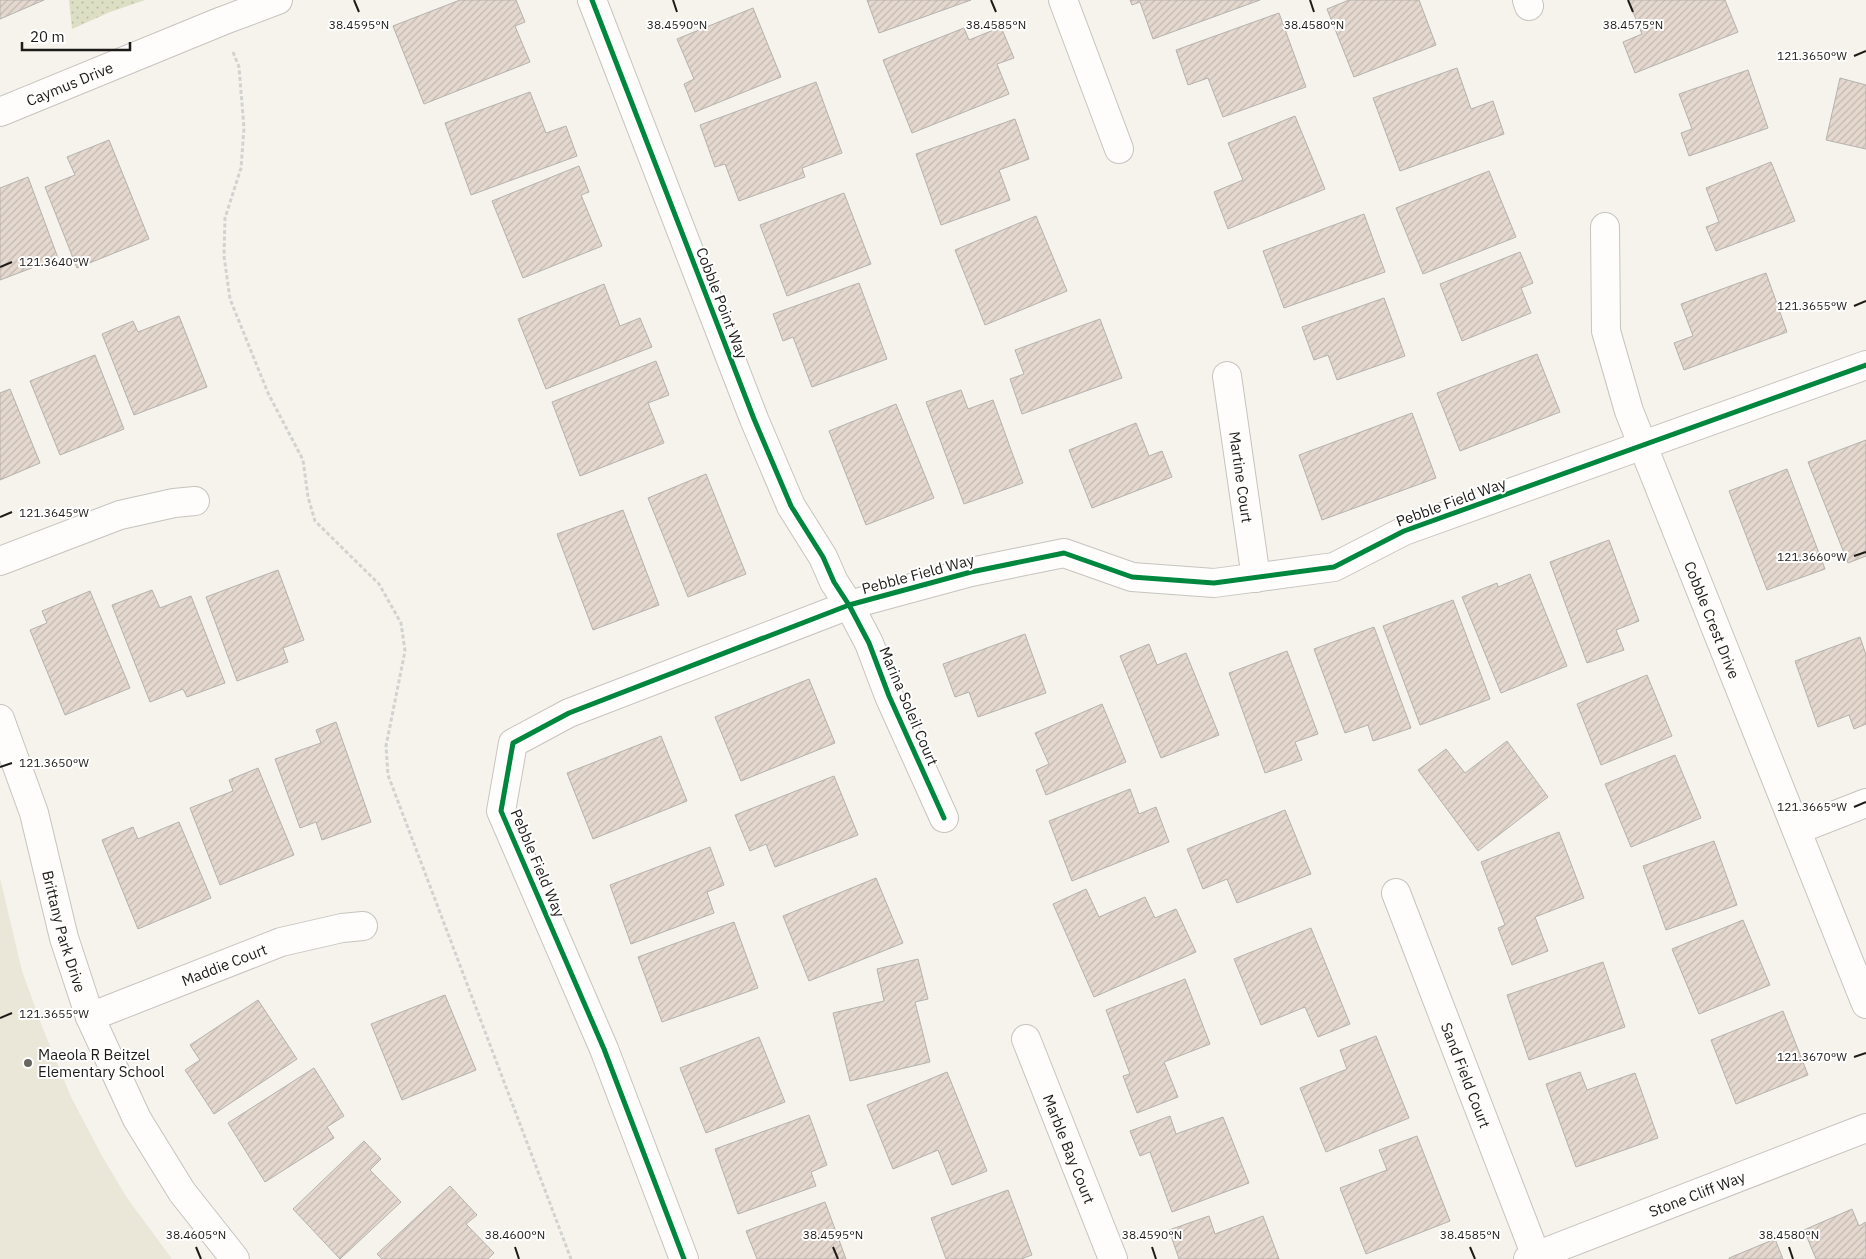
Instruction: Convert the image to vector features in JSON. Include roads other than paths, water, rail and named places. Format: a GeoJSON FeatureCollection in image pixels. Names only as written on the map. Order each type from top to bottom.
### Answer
{"type":"FeatureCollection","features":[{"type":"Feature","properties":{"kind":"street","name":"Caymus Drive"},"geometry":{"type":"LineString","coordinates":[[0,112],[278,0]]}},
{"type":"Feature","properties":{"kind":"street","name":"Cobble Point Way"},"geometry":{"type":"LineString","coordinates":[[592,0],[754,419],[791,506],[823,557],[834,582],[849,605]]}},
{"type":"Feature","properties":{"kind":"street"},"geometry":{"type":"LineString","coordinates":[[1063,0],[1119,149]]}},
{"type":"Feature","properties":{"kind":"street","name":"Cobble Crest Drive"},"geometry":{"type":"LineString","coordinates":[[1605,227],[1606,332],[1629,411],[1866,1004]]}},
{"type":"Feature","properties":{"kind":"street","name":"Pebble Field Way"},"geometry":{"type":"LineString","coordinates":[[684,1259],[604,1049],[501,811],[513,743],[569,713],[849,605],[971,572],[1064,553],[1132,577],[1214,583],[1334,567],[1404,532],[1866,365]]}},
{"type":"Feature","properties":{"kind":"street","name":"Martine Court"},"geometry":{"type":"LineString","coordinates":[[1227,376],[1256,578]]}},
{"type":"Feature","properties":{"kind":"street"},"geometry":{"type":"LineString","coordinates":[[0,561],[120,515],[174,503],[195,501]]}},
{"type":"Feature","properties":{"kind":"street","name":"Marina Soleil Court"},"geometry":{"type":"LineString","coordinates":[[849,605],[869,643],[889,696],[944,818]]}},
{"type":"Feature","properties":{"kind":"street","name":"Brittany Park Drive"},"geometry":{"type":"LineString","coordinates":[[0,719],[34,813],[64,938],[90,1017],[137,1119],[182,1192],[234,1259]]}},
{"type":"Feature","properties":{"kind":"street"},"geometry":{"type":"LineString","coordinates":[[1796,830],[1866,803]]}},
{"type":"Feature","properties":{"kind":"street","name":"Sand Field Court"},"geometry":{"type":"LineString","coordinates":[[1396,894],[1532,1257]]}},
{"type":"Feature","properties":{"kind":"street","name":"Maddie Court"},"geometry":{"type":"LineString","coordinates":[[90,1017],[281,942],[342,928],[363,926]]}},
{"type":"Feature","properties":{"kind":"street","name":"Marble Bay Court"},"geometry":{"type":"LineString","coordinates":[[1026,1039],[1113,1259]]}},
{"type":"Feature","properties":{"kind":"street","name":"Stone Cliff Way"},"geometry":{"type":"LineString","coordinates":[[1532,1257],[1866,1128]]}},
{"type":"Feature","properties":{"kind":"place","name":"Maeola R Beitzel Elementary School"},"geometry":{"type":"Point","coordinates":[28,1063]}}]}
